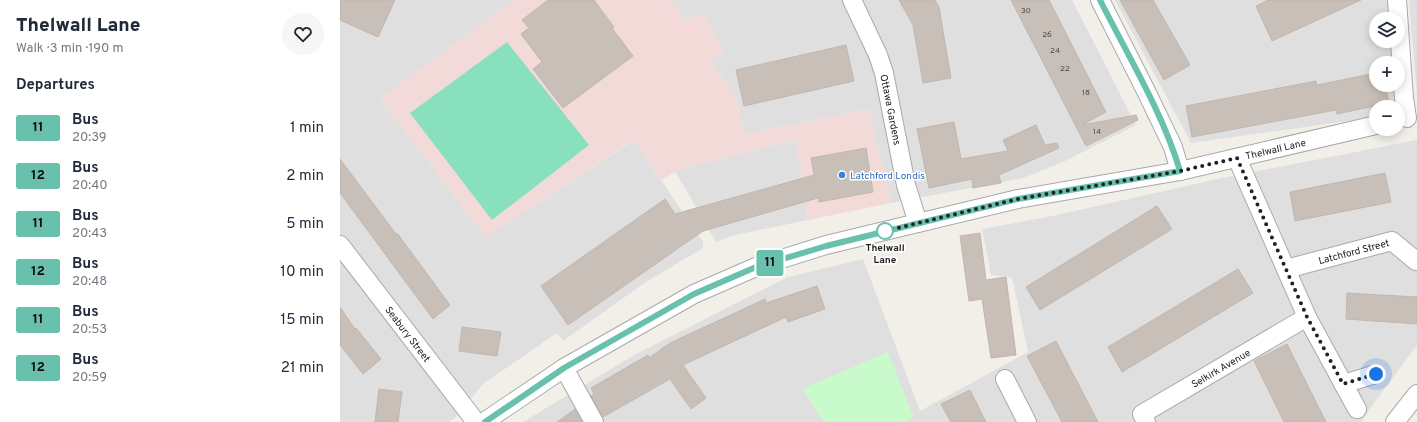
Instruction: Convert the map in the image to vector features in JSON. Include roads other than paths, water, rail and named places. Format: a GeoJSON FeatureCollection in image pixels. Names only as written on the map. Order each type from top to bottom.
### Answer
{"type":"FeatureCollection","features":[{"type":"Feature","properties":{"kind":"street","name":"Ottawa Gardens"},"geometry":{"type":"LineString","coordinates":[[852,0],[878,55],[884,73],[906,185],[918,223]]}},
{"type":"Feature","properties":{"kind":"street"},"geometry":{"type":"LineString","coordinates":[[1100,0],[1170,140],[1180,171]]}},
{"type":"Feature","properties":{"kind":"street"},"geometry":{"type":"LineString","coordinates":[[1397,0],[1404,98],[1407,118]]}},
{"type":"Feature","properties":{"kind":"street","name":"Thelwall Lane"},"geometry":{"type":"LineString","coordinates":[[484,422],[564,368],[694,294],[756,267],[826,246],[1018,199],[1180,171],[1369,127]]}},
{"type":"Feature","properties":{"kind":"street"},"geometry":{"type":"LineString","coordinates":[[1237,158],[1307,317],[1357,409]]}},
{"type":"Feature","properties":{"kind":"street","name":"Latchford Street"},"geometry":{"type":"LineString","coordinates":[[1286,269],[1392,241],[1416,261]]}},
{"type":"Feature","properties":{"kind":"street","name":"Seabury Street"},"geometry":{"type":"LineString","coordinates":[[340,245],[476,422]]}},
{"type":"Feature","properties":{"kind":"street","name":"Selkirk Avenue"},"geometry":{"type":"LineString","coordinates":[[1146,422],[1142,414],[1307,317]]}},
{"type":"Feature","properties":{"kind":"street"},"geometry":{"type":"LineString","coordinates":[[564,368],[594,422]]}},
{"type":"Feature","properties":{"kind":"street"},"geometry":{"type":"LineString","coordinates":[[1343,384],[1376,374]]}},
{"type":"Feature","properties":{"kind":"street"},"geometry":{"type":"LineString","coordinates":[[1005,379],[1028,422]]}},
{"type":"Feature","properties":{"kind":"street"},"geometry":{"type":"LineString","coordinates":[[1395,422],[1417,394]]}},
{"type":"Feature","properties":{"kind":"place","name":"Latchford Londis"},"geometry":{"type":"Point","coordinates":[842,175]}},
{"type":"Feature","properties":{"kind":"place","name":"Thelwall Lane"},"geometry":{"type":"Point","coordinates":[885,231]}}]}
